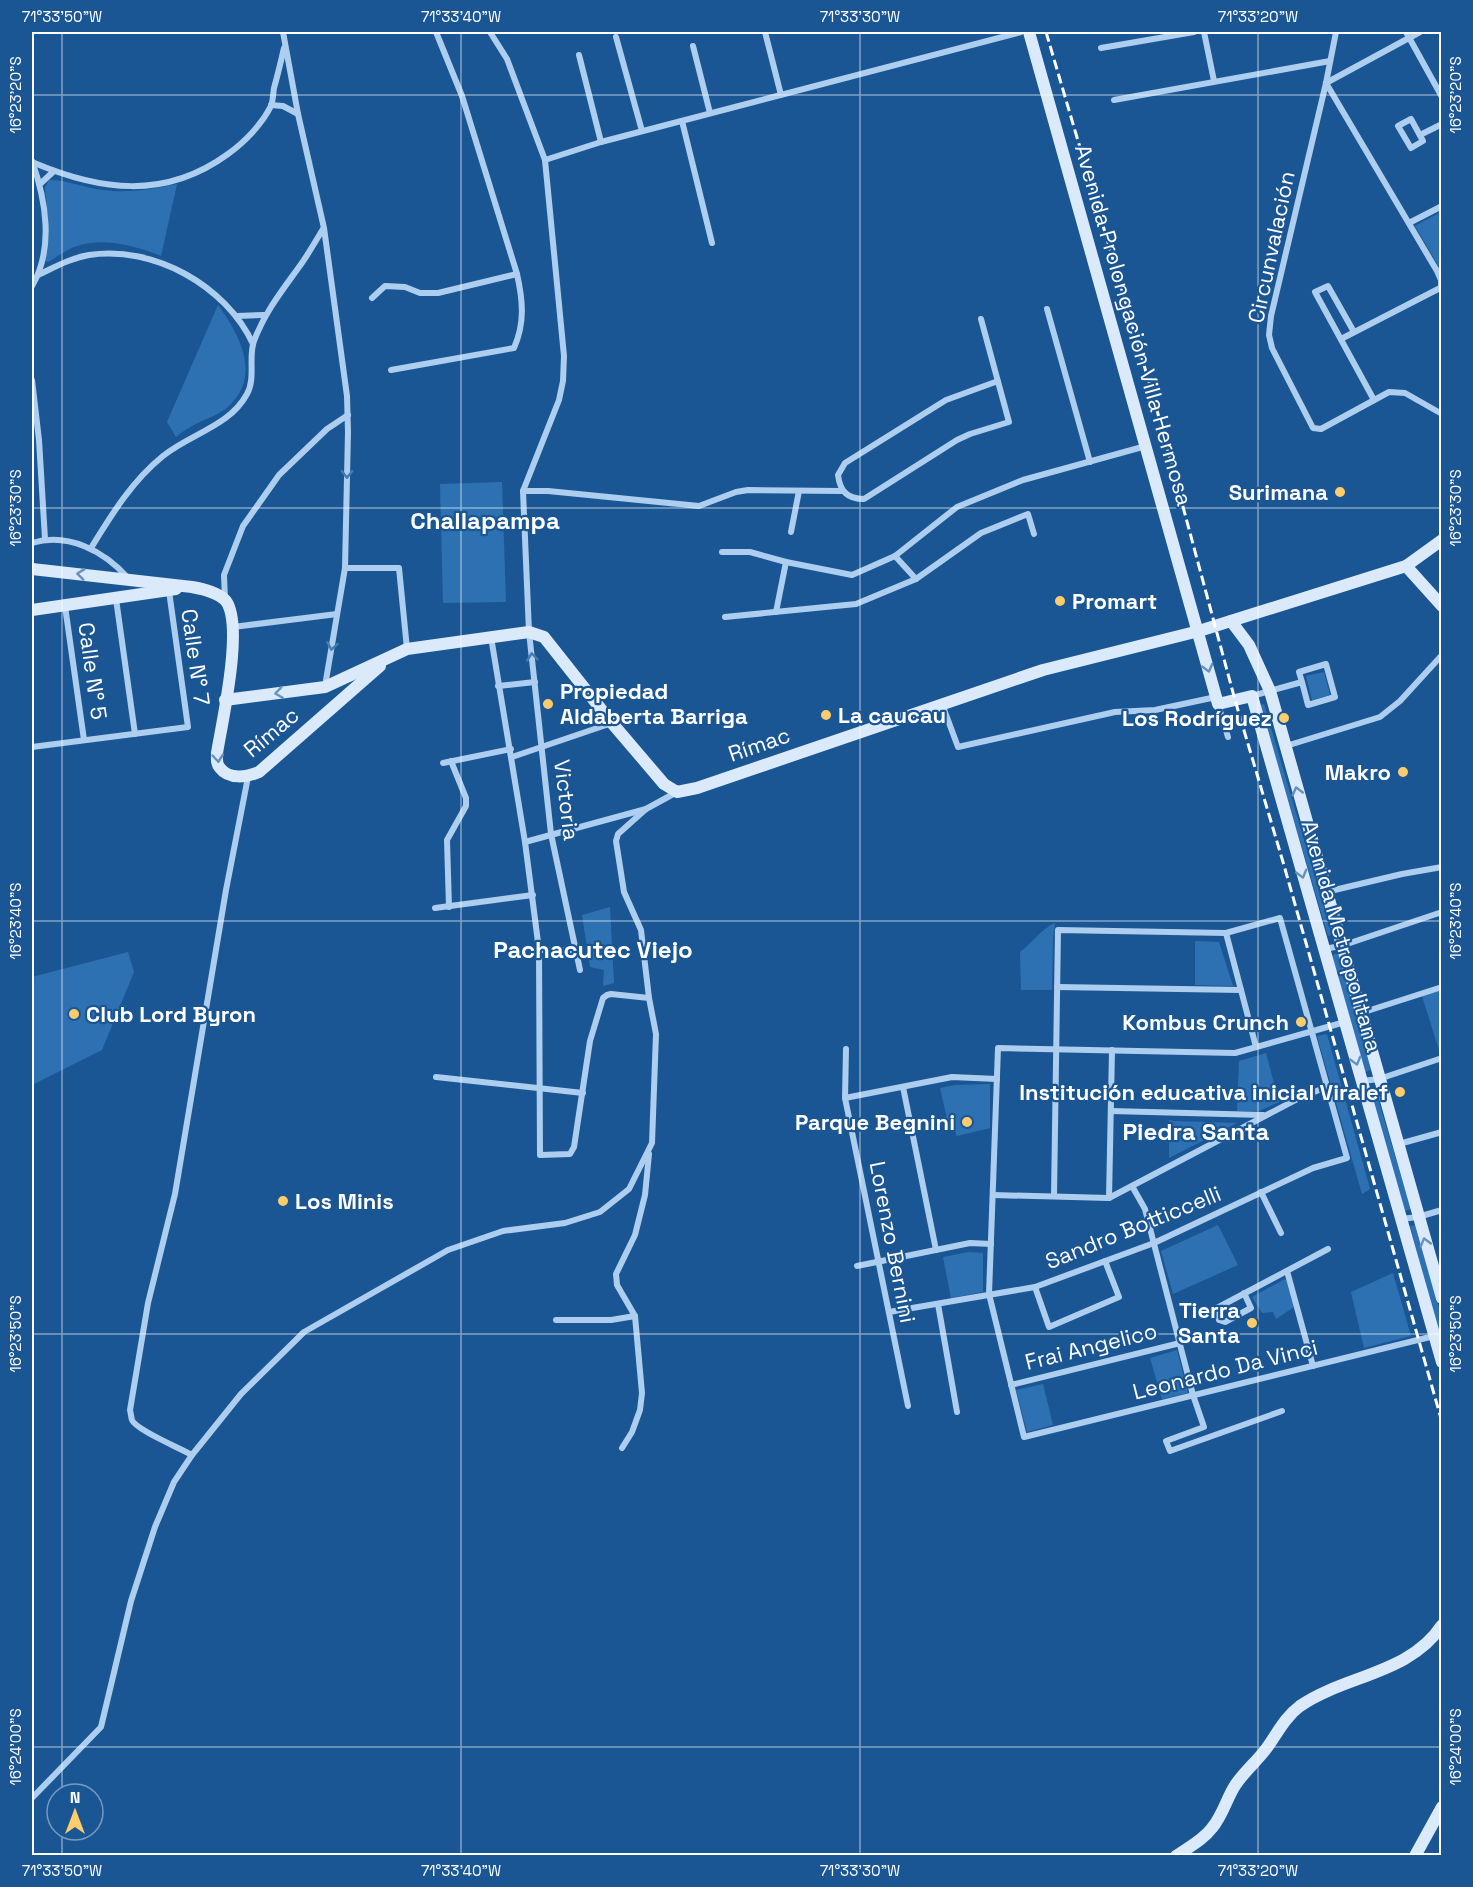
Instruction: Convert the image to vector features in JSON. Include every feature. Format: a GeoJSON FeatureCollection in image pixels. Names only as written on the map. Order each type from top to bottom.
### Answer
{"type":"FeatureCollection","features":[{"type":"Feature","properties":{"kind":"main road","name":"Avenida Prolongación Villa Hermosa"},"geometry":{"type":"LineString","coordinates":[[1029,32],[1199,631]]}},
{"type":"Feature","properties":{"kind":"main road","name":"Rímac"},"geometry":{"type":"LineString","coordinates":[[677,792],[697,788],[1043,670],[1199,631],[1406,566],[1442,540]]}},
{"type":"Feature","properties":{"kind":"main road"},"geometry":{"type":"LineString","coordinates":[[1406,566],[1442,606]]}},
{"type":"Feature","properties":{"kind":"main road"},"geometry":{"type":"LineString","coordinates":[[32,569],[192,587],[210,591],[225,600],[231,614],[232,627],[232,651],[225,700]]}},
{"type":"Feature","properties":{"kind":"main road"},"geometry":{"type":"LineString","coordinates":[[32,610],[192,587]]}},
{"type":"Feature","properties":{"kind":"main road","name":"Avenida Metropolitana"},"geometry":{"type":"LineString","coordinates":[[1248,616],[1249,645]]}},
{"type":"Feature","properties":{"kind":"main road","name":"Avenida Metropolitana"},"geometry":{"type":"LineString","coordinates":[[1231,621],[1249,645],[1270,692],[1442,1298]]}},
{"type":"Feature","properties":{"kind":"main road"},"geometry":{"type":"LineString","coordinates":[[1199,631],[1217,700],[1252,696]]}},
{"type":"Feature","properties":{"kind":"main road"},"geometry":{"type":"LineString","coordinates":[[529,632],[544,637],[664,784],[677,792]]}},
{"type":"Feature","properties":{"kind":"main road","name":"Rímac"},"geometry":{"type":"LineString","coordinates":[[393,655],[259,772],[248,777],[233,776],[221,770],[217,753],[225,700],[325,687],[393,655],[407,649],[529,632]]}},
{"type":"Feature","properties":{"kind":"main road","name":"Avenida Metropolitana"},"geometry":{"type":"LineString","coordinates":[[1252,696],[1442,1362]]}},
{"type":"Feature","properties":{"kind":"main road"},"geometry":{"type":"LineString","coordinates":[[1176,1856],[1203,1839],[1214,1827],[1236,1785],[1265,1751],[1286,1720],[1300,1707],[1319,1695],[1397,1663],[1415,1652],[1435,1635],[1442,1625]]}},
{"type":"Feature","properties":{"kind":"main road"},"geometry":{"type":"LineString","coordinates":[[1415,1856],[1442,1807]]}},
{"type":"Feature","properties":{"kind":"street"},"geometry":{"type":"LineString","coordinates":[[283,32],[298,114],[324,228],[347,396],[345,567],[325,687]]}},
{"type":"Feature","properties":{"kind":"street"},"geometry":{"type":"LineString","coordinates":[[391,370],[514,348],[521,332],[523,302],[517,274],[462,96],[436,32]]}},
{"type":"Feature","properties":{"kind":"street"},"geometry":{"type":"LineString","coordinates":[[490,32],[507,59],[545,160],[564,356],[560,400],[523,491],[548,490],[699,506],[736,492],[748,490],[842,490]]}},
{"type":"Feature","properties":{"kind":"street"},"geometry":{"type":"LineString","coordinates":[[765,32],[781,95]]}},
{"type":"Feature","properties":{"kind":"street"},"geometry":{"type":"LineString","coordinates":[[545,160],[601,142],[1021,32]]}},
{"type":"Feature","properties":{"kind":"street"},"geometry":{"type":"LineString","coordinates":[[1101,48],[1194,32]]}},
{"type":"Feature","properties":{"kind":"street"},"geometry":{"type":"LineString","coordinates":[[1204,32],[1214,81]]}},
{"type":"Feature","properties":{"kind":"street","name":"Circunvalación"},"geometry":{"type":"LineString","coordinates":[[1336,32],[1271,316],[1269,335],[1272,348],[1313,428],[1321,429],[1389,392],[1405,393],[1442,414]]}},
{"type":"Feature","properties":{"kind":"street"},"geometry":{"type":"LineString","coordinates":[[1341,339],[1441,287],[1439,270],[1326,83],[1408,34],[1420,32]]}},
{"type":"Feature","properties":{"kind":"street"},"geometry":{"type":"LineString","coordinates":[[1408,34],[1442,97]]}},
{"type":"Feature","properties":{"kind":"street"},"geometry":{"type":"LineString","coordinates":[[616,37],[642,131]]}},
{"type":"Feature","properties":{"kind":"street"},"geometry":{"type":"LineString","coordinates":[[32,162],[74,178],[138,188],[180,179],[200,171],[236,148],[252,133],[271,105],[285,42]]}},
{"type":"Feature","properties":{"kind":"street"},"geometry":{"type":"LineString","coordinates":[[693,46],[710,113]]}},
{"type":"Feature","properties":{"kind":"street"},"geometry":{"type":"LineString","coordinates":[[579,55],[601,142]]}},
{"type":"Feature","properties":{"kind":"street"},"geometry":{"type":"LineString","coordinates":[[1114,100],[1330,61]]}},
{"type":"Feature","properties":{"kind":"street"},"geometry":{"type":"LineString","coordinates":[[271,105],[283,106],[298,114]]}},
{"type":"Feature","properties":{"kind":"street"},"geometry":{"type":"LineString","coordinates":[[1411,119],[1420,135],[1423,141],[1411,148],[1398,126],[1411,119]]}},
{"type":"Feature","properties":{"kind":"street"},"geometry":{"type":"LineString","coordinates":[[682,121],[712,243]]}},
{"type":"Feature","properties":{"kind":"street"},"geometry":{"type":"LineString","coordinates":[[1420,135],[1442,124]]}},
{"type":"Feature","properties":{"kind":"street"},"geometry":{"type":"LineString","coordinates":[[32,162],[39,184],[45,220],[45,239],[38,275],[32,286]]}},
{"type":"Feature","properties":{"kind":"street"},"geometry":{"type":"LineString","coordinates":[[39,184],[54,171]]}},
{"type":"Feature","properties":{"kind":"street"},"geometry":{"type":"LineString","coordinates":[[1409,223],[1442,206]]}},
{"type":"Feature","properties":{"kind":"street"},"geometry":{"type":"LineString","coordinates":[[91,548],[123,496],[144,473],[166,454],[228,417],[247,394],[253,372],[253,344],[264,315],[301,265],[324,228]]}},
{"type":"Feature","properties":{"kind":"street"},"geometry":{"type":"LineString","coordinates":[[38,275],[64,262],[89,255],[120,254],[148,259],[171,268],[204,286],[224,301],[237,316],[253,344]]}},
{"type":"Feature","properties":{"kind":"street"},"geometry":{"type":"LineString","coordinates":[[372,298],[385,286],[405,287],[420,293],[438,292],[517,274]]}},
{"type":"Feature","properties":{"kind":"street"},"geometry":{"type":"LineString","coordinates":[[1354,332],[1328,286],[1316,292],[1374,400]]}},
{"type":"Feature","properties":{"kind":"street"},"geometry":{"type":"LineString","coordinates":[[1047,309],[1090,462]]}},
{"type":"Feature","properties":{"kind":"street"},"geometry":{"type":"LineString","coordinates":[[237,316],[264,315]]}},
{"type":"Feature","properties":{"kind":"street"},"geometry":{"type":"LineString","coordinates":[[981,319],[998,381],[1009,422],[957,440],[864,499],[848,496],[842,490],[838,475],[845,463],[946,400],[998,381]]}},
{"type":"Feature","properties":{"kind":"street"},"geometry":{"type":"LineString","coordinates":[[32,380],[39,440],[45,539]]}},
{"type":"Feature","properties":{"kind":"street"},"geometry":{"type":"LineString","coordinates":[[225,600],[224,575],[243,526],[279,475],[327,429],[348,415]]}},
{"type":"Feature","properties":{"kind":"street"},"geometry":{"type":"LineString","coordinates":[[722,552],[750,552],[786,562],[852,575],[896,556],[957,507],[1023,480],[1146,446]]}},
{"type":"Feature","properties":{"kind":"street"},"geometry":{"type":"LineString","coordinates":[[791,532],[799,490]]}},
{"type":"Feature","properties":{"kind":"street","name":"Victoria"},"geometry":{"type":"LineString","coordinates":[[523,491],[529,632],[551,834],[580,970]]}},
{"type":"Feature","properties":{"kind":"street"},"geometry":{"type":"LineString","coordinates":[[725,617],[856,604],[916,579],[981,533],[1028,514],[1034,534]]}},
{"type":"Feature","properties":{"kind":"street"},"geometry":{"type":"LineString","coordinates":[[32,543],[45,539],[69,541],[91,548],[106,557],[131,580]]}},
{"type":"Feature","properties":{"kind":"street"},"geometry":{"type":"LineString","coordinates":[[896,556],[916,579]]}},
{"type":"Feature","properties":{"kind":"street"},"geometry":{"type":"LineString","coordinates":[[776,612],[786,562]]}},
{"type":"Feature","properties":{"kind":"street"},"geometry":{"type":"LineString","coordinates":[[345,567],[399,568],[407,649]]}},
{"type":"Feature","properties":{"kind":"street","name":"Calle N° 7"},"geometry":{"type":"LineString","coordinates":[[135,734],[188,727],[169,591]]}},
{"type":"Feature","properties":{"kind":"street"},"geometry":{"type":"LineString","coordinates":[[32,747],[135,734],[116,599]]}},
{"type":"Feature","properties":{"kind":"street","name":"Calle N° 5"},"geometry":{"type":"LineString","coordinates":[[66,606],[84,740]]}},
{"type":"Feature","properties":{"kind":"street"},"geometry":{"type":"LineString","coordinates":[[232,627],[337,615]]}},
{"type":"Feature","properties":{"kind":"street"},"geometry":{"type":"LineString","coordinates":[[491,637],[533,895],[538,950],[540,1155],[570,1154],[574,1148],[590,1041],[603,998],[607,994],[650,998]]}},
{"type":"Feature","properties":{"kind":"street"},"geometry":{"type":"LineString","coordinates":[[1285,746],[1380,717],[1400,701],[1442,655]]}},
{"type":"Feature","properties":{"kind":"street"},"geometry":{"type":"LineString","coordinates":[[1326,664],[1335,697],[1308,705],[1302,682],[1299,672],[1326,664]]}},
{"type":"Feature","properties":{"kind":"street"},"geometry":{"type":"LineString","coordinates":[[498,686],[535,682]]}},
{"type":"Feature","properties":{"kind":"street"},"geometry":{"type":"LineString","coordinates":[[1252,696],[1302,682]]}},
{"type":"Feature","properties":{"kind":"street"},"geometry":{"type":"LineString","coordinates":[[942,703],[958,747],[1115,712],[1155,710],[1217,700],[1228,737]]}},
{"type":"Feature","properties":{"kind":"street"},"geometry":{"type":"LineString","coordinates":[[512,757],[612,723]]}},
{"type":"Feature","properties":{"kind":"street"},"geometry":{"type":"LineString","coordinates":[[443,762],[511,749]]}},
{"type":"Feature","properties":{"kind":"street"},"geometry":{"type":"LineString","coordinates":[[449,907],[447,840],[466,806],[466,798],[451,761]]}},
{"type":"Feature","properties":{"kind":"street"},"geometry":{"type":"LineString","coordinates":[[192,1455],[140,1429],[132,1421],[130,1410],[148,1303],[175,1194],[226,890],[248,777]]}},
{"type":"Feature","properties":{"kind":"street"},"geometry":{"type":"LineString","coordinates":[[32,1798],[101,1727],[131,1601],[155,1527],[174,1482],[192,1455],[241,1394],[304,1332],[448,1250],[503,1231],[565,1223],[600,1212],[629,1189],[652,1143],[656,1034],[641,930],[624,892],[616,841],[618,834],[646,809],[677,792]]}},
{"type":"Feature","properties":{"kind":"street"},"geometry":{"type":"LineString","coordinates":[[525,843],[646,809]]}},
{"type":"Feature","properties":{"kind":"street"},"geometry":{"type":"LineString","coordinates":[[1326,892],[1442,867]]}},
{"type":"Feature","properties":{"kind":"street"},"geometry":{"type":"LineString","coordinates":[[435,908],[533,895]]}},
{"type":"Feature","properties":{"kind":"street"},"geometry":{"type":"LineString","coordinates":[[1324,949],[1341,946],[1442,912]]}},
{"type":"Feature","properties":{"kind":"street"},"geometry":{"type":"LineString","coordinates":[[993,1195],[1109,1198],[1300,1097],[1327,1087],[1280,918],[1226,933],[1058,930],[1054,1196]]}},
{"type":"Feature","properties":{"kind":"street"},"geometry":{"type":"LineString","coordinates":[[1226,933],[1256,1047]]}},
{"type":"Feature","properties":{"kind":"street"},"geometry":{"type":"LineString","coordinates":[[538,950],[575,950]]}},
{"type":"Feature","properties":{"kind":"street"},"geometry":{"type":"LineString","coordinates":[[1058,987],[1241,990]]}},
{"type":"Feature","properties":{"kind":"street"},"geometry":{"type":"LineString","coordinates":[[1360,1013],[1442,987]]}},
{"type":"Feature","properties":{"kind":"street"},"geometry":{"type":"LineString","coordinates":[[1011,1385],[989,1295],[998,1048],[1235,1053],[1345,1022]]}},
{"type":"Feature","properties":{"kind":"street","name":"Lorenzo Bernini"},"geometry":{"type":"LineString","coordinates":[[846,1049],[845,1098],[908,1406]]}},
{"type":"Feature","properties":{"kind":"street"},"geometry":{"type":"LineString","coordinates":[[1109,1198],[1112,1050]]}},
{"type":"Feature","properties":{"kind":"street"},"geometry":{"type":"LineString","coordinates":[[1362,1082],[1379,1079],[1442,1058]]}},
{"type":"Feature","properties":{"kind":"street"},"geometry":{"type":"LineString","coordinates":[[436,1077],[583,1093]]}},
{"type":"Feature","properties":{"kind":"street"},"geometry":{"type":"LineString","coordinates":[[845,1098],[952,1077],[997,1079]]}},
{"type":"Feature","properties":{"kind":"street"},"geometry":{"type":"LineString","coordinates":[[903,1087],[936,1250]]}},
{"type":"Feature","properties":{"kind":"street","name":"Sandro Botticcelli"},"geometry":{"type":"LineString","coordinates":[[889,1312],[1035,1287],[1154,1243],[1313,1168],[1347,1158],[1327,1087]]}},
{"type":"Feature","properties":{"kind":"street"},"geometry":{"type":"LineString","coordinates":[[1111,1111],[1265,1116]]}},
{"type":"Feature","properties":{"kind":"street"},"geometry":{"type":"LineString","coordinates":[[1398,1144],[1442,1132]]}},
{"type":"Feature","properties":{"kind":"street"},"geometry":{"type":"LineString","coordinates":[[622,1448],[632,1432],[640,1410],[641,1371],[635,1316],[617,1285],[616,1274],[635,1235],[645,1195],[650,1148]]}},
{"type":"Feature","properties":{"kind":"street"},"geometry":{"type":"LineString","coordinates":[[1132,1186],[1145,1209],[1204,1427],[1166,1441],[1170,1451],[1282,1411]]}},
{"type":"Feature","properties":{"kind":"street"},"geometry":{"type":"LineString","coordinates":[[1262,1192],[1281,1233]]}},
{"type":"Feature","properties":{"kind":"street"},"geometry":{"type":"LineString","coordinates":[[1401,1219],[1442,1210]]}},
{"type":"Feature","properties":{"kind":"street"},"geometry":{"type":"LineString","coordinates":[[857,1266],[970,1243],[991,1244]]}},
{"type":"Feature","properties":{"kind":"street"},"geometry":{"type":"LineString","coordinates":[[1244,1293],[1251,1308],[1225,1322],[1219,1320],[1215,1309],[1244,1293],[1328,1249]]}},
{"type":"Feature","properties":{"kind":"street"},"geometry":{"type":"LineString","coordinates":[[1035,1287],[1049,1327],[1119,1297],[1105,1261]]}},
{"type":"Feature","properties":{"kind":"street"},"geometry":{"type":"LineString","coordinates":[[1287,1271],[1313,1366]]}},
{"type":"Feature","properties":{"kind":"street"},"geometry":{"type":"LineString","coordinates":[[938,1304],[957,1412]]}},
{"type":"Feature","properties":{"kind":"street"},"geometry":{"type":"LineString","coordinates":[[556,1320],[611,1320],[635,1316]]}},
{"type":"Feature","properties":{"kind":"street","name":"Leonardo Da Vinci"},"geometry":{"type":"LineString","coordinates":[[1011,1385],[1024,1437],[1434,1336]]}},
{"type":"Feature","properties":{"kind":"street","name":"Frai Angelico"},"geometry":{"type":"LineString","coordinates":[[1011,1385],[1180,1343]]}},
{"type":"Feature","properties":{"kind":"shaded area"},"geometry":{"type":"Polygon","coordinates":[[[49,180],[117,191],[147,190],[177,184],[161,256],[131,246],[98,242],[73,247],[48,262],[43,259],[48,219],[45,188],[49,180]]]}},
{"type":"Feature","properties":{"kind":"shaded area"},"geometry":{"type":"Polygon","coordinates":[[[1441,212],[1441,266],[1439,267],[1415,226],[1441,212]]]}},
{"type":"Feature","properties":{"kind":"shaded area"},"geometry":{"type":"Polygon","coordinates":[[[218,305],[233,329],[244,355],[246,368],[244,381],[239,394],[229,406],[176,437],[167,422],[218,305]]]}},
{"type":"Feature","properties":{"kind":"shaded area"},"geometry":{"type":"Polygon","coordinates":[[[502,482],[506,602],[443,603],[440,484],[502,482]]]}},
{"type":"Feature","properties":{"kind":"shaded area"},"geometry":{"type":"Polygon","coordinates":[[[1324,672],[1330,695],[1312,700],[1306,676],[1324,672]]]}},
{"type":"Feature","properties":{"kind":"shaded area"},"geometry":{"type":"Polygon","coordinates":[[[1264,704],[1332,935],[1328,936],[1260,705],[1264,704]]]}},
{"type":"Feature","properties":{"kind":"shaded area"},"geometry":{"type":"Polygon","coordinates":[[[610,907],[614,983],[603,986],[604,970],[590,967],[582,915],[610,907]]]}},
{"type":"Feature","properties":{"kind":"shaded area"},"geometry":{"type":"Polygon","coordinates":[[[1055,923],[1052,990],[1021,990],[1020,952],[1055,923]]]}},
{"type":"Feature","properties":{"kind":"shaded area"},"geometry":{"type":"Polygon","coordinates":[[[1195,941],[1219,942],[1233,986],[1195,985],[1195,941]]]}},
{"type":"Feature","properties":{"kind":"shaded area","name":"Club Lord Byron"},"geometry":{"type":"Polygon","coordinates":[[[128,952],[134,972],[102,1050],[32,1085],[32,977],[128,952]]]}},
{"type":"Feature","properties":{"kind":"shaded area"},"geometry":{"type":"Polygon","coordinates":[[[1338,952],[1371,1070],[1365,1072],[1332,956],[1338,952]]]}},
{"type":"Feature","properties":{"kind":"shaded area"},"geometry":{"type":"Polygon","coordinates":[[[1441,990],[1441,1049],[1439,1050],[1422,996],[1441,990]]]}},
{"type":"Feature","properties":{"kind":"shaded area"},"geometry":{"type":"Polygon","coordinates":[[[1327,1034],[1370,1189],[1362,1194],[1317,1036],[1327,1034]]]}},
{"type":"Feature","properties":{"kind":"shaded area"},"geometry":{"type":"Polygon","coordinates":[[[1266,1053],[1279,1102],[1259,1111],[1237,1111],[1239,1061],[1266,1053]]]}},
{"type":"Feature","properties":{"kind":"shaded area"},"geometry":{"type":"Polygon","coordinates":[[[990,1084],[990,1128],[957,1136],[955,1131],[950,1132],[940,1088],[954,1085],[990,1084]]]}},
{"type":"Feature","properties":{"kind":"shaded area"},"geometry":{"type":"Polygon","coordinates":[[[1369,1089],[1375,1089],[1411,1209],[1405,1211],[1369,1089]]]}},
{"type":"Feature","properties":{"kind":"shaded area"},"geometry":{"type":"Polygon","coordinates":[[[1169,1120],[1174,1121],[1237,1123],[1169,1158],[1169,1120]]]}},
{"type":"Feature","properties":{"kind":"shaded area"},"geometry":{"type":"Polygon","coordinates":[[[1218,1225],[1238,1265],[1173,1294],[1161,1251],[1218,1225]]]}},
{"type":"Feature","properties":{"kind":"shaded area"},"geometry":{"type":"Polygon","coordinates":[[[1415,1225],[1441,1315],[1441,1343],[1410,1226],[1415,1225]]]}},
{"type":"Feature","properties":{"kind":"shaded area"},"geometry":{"type":"Polygon","coordinates":[[[969,1252],[983,1253],[983,1292],[951,1298],[943,1257],[969,1252]]]}},
{"type":"Feature","properties":{"kind":"shaded area"},"geometry":{"type":"Polygon","coordinates":[[[1393,1273],[1411,1336],[1364,1348],[1351,1292],[1393,1273]]]}},
{"type":"Feature","properties":{"kind":"shaded area"},"geometry":{"type":"Polygon","coordinates":[[[1285,1279],[1294,1307],[1276,1319],[1273,1312],[1262,1313],[1252,1297],[1285,1279]]]}},
{"type":"Feature","properties":{"kind":"shaded area"},"geometry":{"type":"Polygon","coordinates":[[[1177,1350],[1188,1393],[1162,1399],[1150,1358],[1177,1350]]]}},
{"type":"Feature","properties":{"kind":"shaded area"},"geometry":{"type":"Polygon","coordinates":[[[1043,1384],[1053,1425],[1027,1432],[1016,1390],[1043,1384]]]}},
{"type":"Feature","properties":{"kind":"railway"},"geometry":{"type":"LineString","coordinates":[[1046,32],[1154,399],[1235,700],[1442,1422]]}},
{"type":"Feature","properties":{"kind":"place","name":"Surimana"},"geometry":{"type":"Point","coordinates":[1340,492]}},
{"type":"Feature","properties":{"kind":"place","name":"Promart"},"geometry":{"type":"Point","coordinates":[1060,601]}},
{"type":"Feature","properties":{"kind":"place","name":"Propiedad Aldaberta Barriga"},"geometry":{"type":"Point","coordinates":[548,704]}},
{"type":"Feature","properties":{"kind":"place","name":"La caucau"},"geometry":{"type":"Point","coordinates":[826,715]}},
{"type":"Feature","properties":{"kind":"place","name":"Los Rodríguez"},"geometry":{"type":"Point","coordinates":[1284,718]}},
{"type":"Feature","properties":{"kind":"place","name":"Makro"},"geometry":{"type":"Point","coordinates":[1403,772]}},
{"type":"Feature","properties":{"kind":"place","name":"Club Lord Byron"},"geometry":{"type":"Point","coordinates":[74,1014]}},
{"type":"Feature","properties":{"kind":"place","name":"Kombus Crunch"},"geometry":{"type":"Point","coordinates":[1301,1022]}},
{"type":"Feature","properties":{"kind":"place","name":"Institución educativa inicial Viralef"},"geometry":{"type":"Point","coordinates":[1400,1092]}},
{"type":"Feature","properties":{"kind":"place","name":"Parque Begnini"},"geometry":{"type":"Point","coordinates":[967,1122]}},
{"type":"Feature","properties":{"kind":"place","name":"Los Minis"},"geometry":{"type":"Point","coordinates":[283,1201]}},
{"type":"Feature","properties":{"kind":"place","name":"Tierra Santa"},"geometry":{"type":"Point","coordinates":[1252,1323]}},
{"type":"Feature","properties":{"kind":"district","name":"Challapampa"},"geometry":{"type":"Point","coordinates":[485,521]}},
{"type":"Feature","properties":{"kind":"district","name":"Pachacutec Viejo"},"geometry":{"type":"Point","coordinates":[593,950]}},
{"type":"Feature","properties":{"kind":"district","name":"Piedra Santa"},"geometry":{"type":"Point","coordinates":[1196,1132]}}]}
